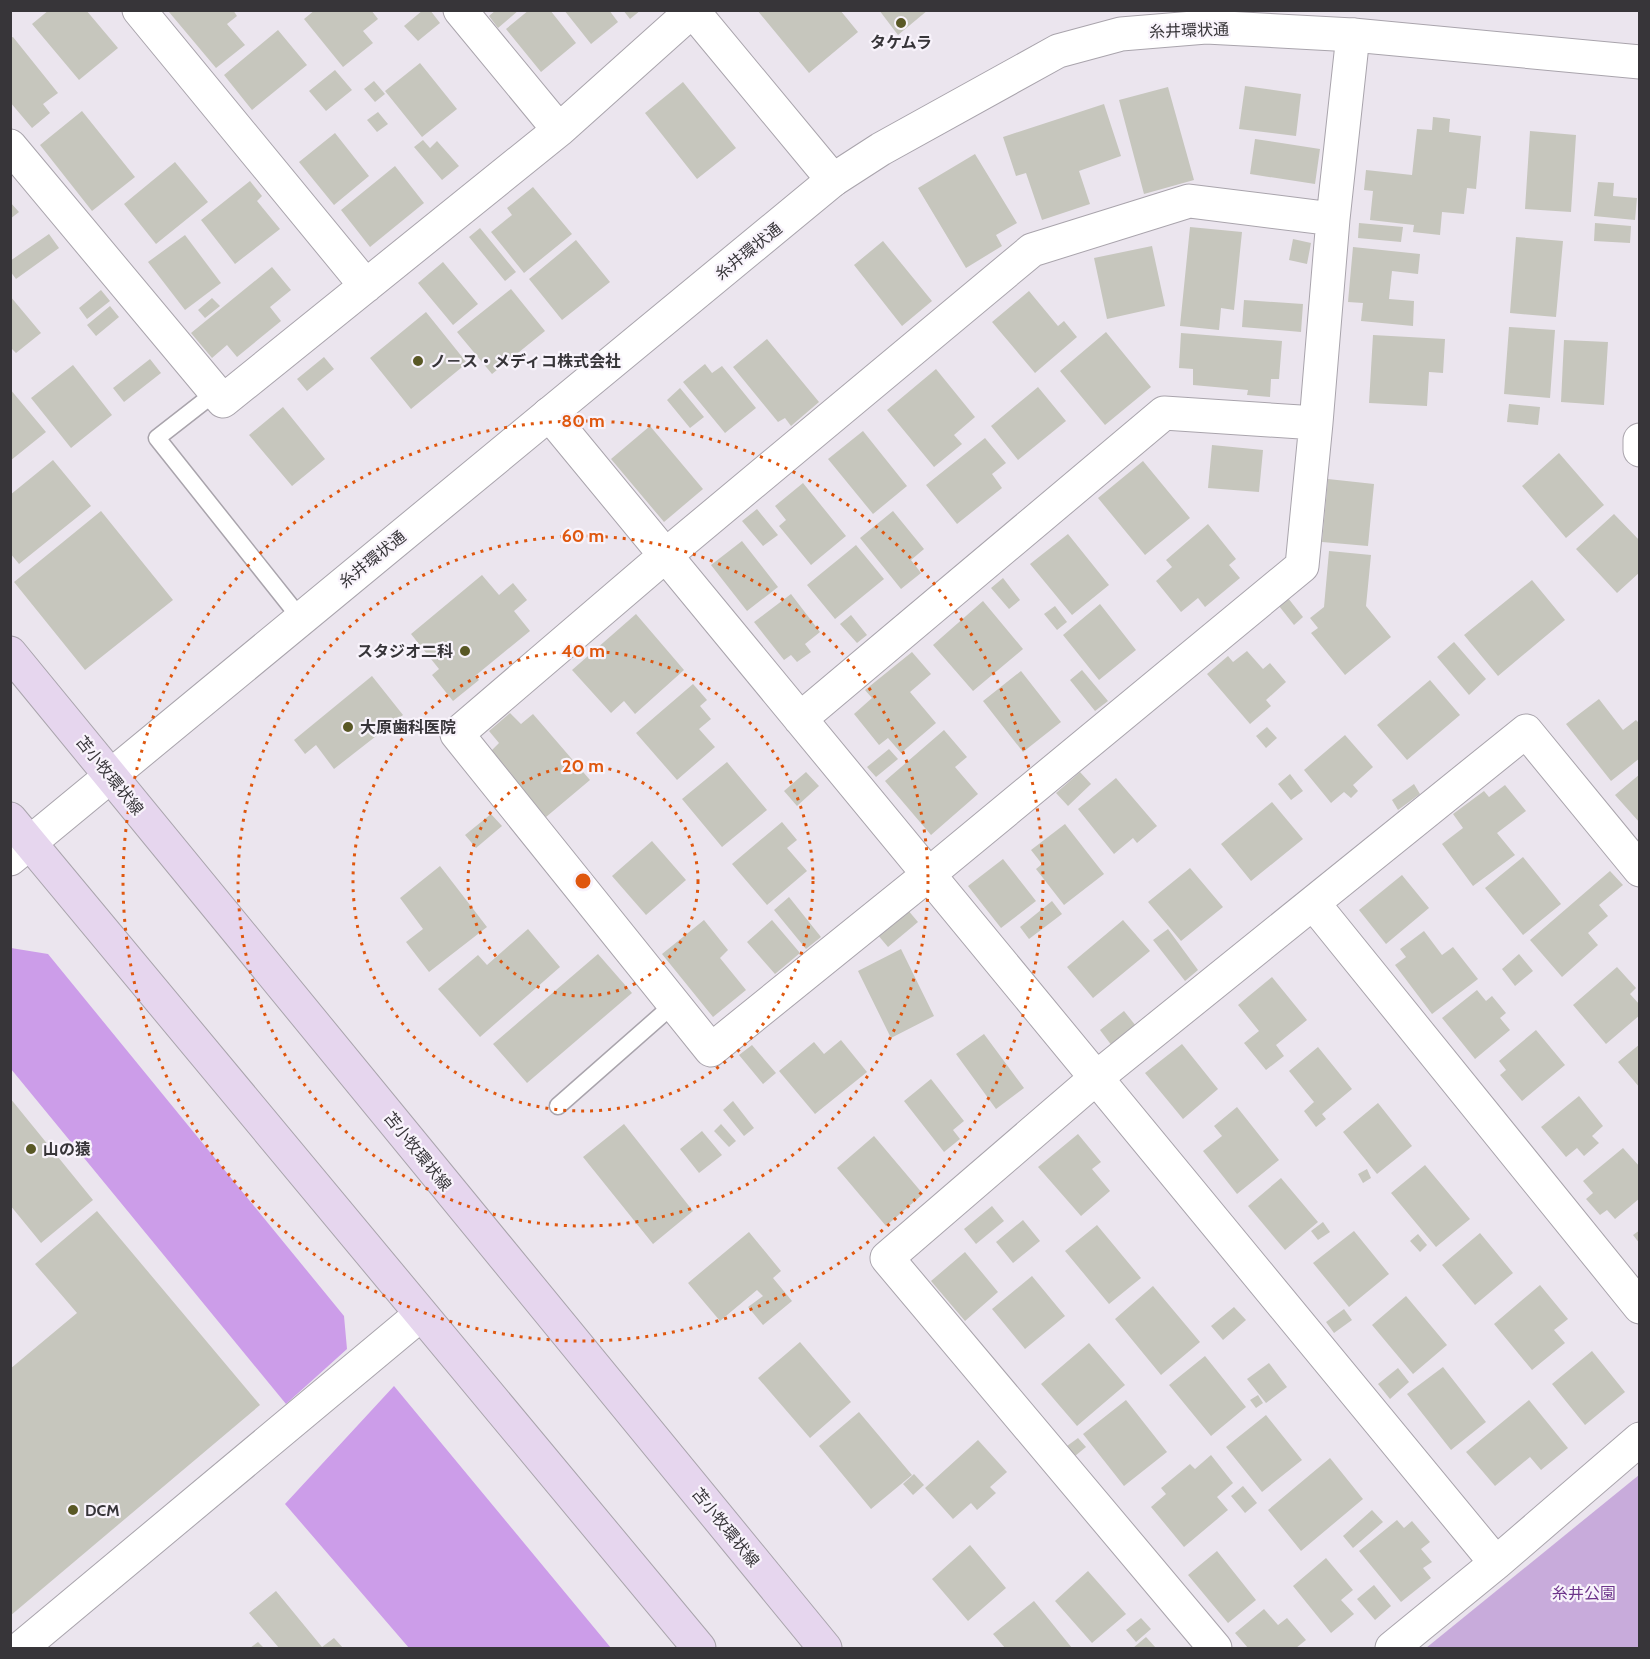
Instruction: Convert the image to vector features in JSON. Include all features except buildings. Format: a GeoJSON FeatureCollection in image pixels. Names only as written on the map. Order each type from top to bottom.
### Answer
{"type":"FeatureCollection","features":[{"type":"Feature","properties":{"kind":"main road","name":"苫小牧環状線"},"geometry":{"type":"LineString","coordinates":[[10,653],[825,1648]]}},
{"type":"Feature","properties":{"kind":"main road"},"geometry":{"type":"LineString","coordinates":[[17,840],[699,1648]]}},
{"type":"Feature","properties":{"kind":"street"},"geometry":{"type":"LineString","coordinates":[[139,10],[366,286]]}},
{"type":"Feature","properties":{"kind":"street"},"geometry":{"type":"LineString","coordinates":[[460,10],[559,130]]}},
{"type":"Feature","properties":{"kind":"street"},"geometry":{"type":"LineString","coordinates":[[10,146],[223,401],[559,130],[692,11],[833,180]]}},
{"type":"Feature","properties":{"kind":"street","name":"糸井環状通"},"geometry":{"type":"LineString","coordinates":[[17,840],[111,776],[833,180],[881,148],[1058,51],[1121,34],[1206,27],[1353,35],[1640,62]]}},
{"type":"Feature","properties":{"kind":"street"},"geometry":{"type":"LineString","coordinates":[[1333,219],[1189,201],[1032,250],[666,555],[457,734],[711,1050],[929,874],[1302,566],[1333,219],[1353,35]]}},
{"type":"Feature","properties":{"kind":"street"},"geometry":{"type":"LineString","coordinates":[[800,719],[1164,413],[1316,423]]}},
{"type":"Feature","properties":{"kind":"street"},"geometry":{"type":"LineString","coordinates":[[549,414],[1496,1563]]}},
{"type":"Feature","properties":{"kind":"street"},"geometry":{"type":"LineString","coordinates":[[1640,440],[1640,450]]}},
{"type":"Feature","properties":{"kind":"street"},"geometry":{"type":"LineString","coordinates":[[1215,1648],[887,1258],[1096,1078],[1526,731],[1640,870]]}},
{"type":"Feature","properties":{"kind":"street"},"geometry":{"type":"LineString","coordinates":[[1313,903],[1640,1307]]}},
{"type":"Feature","properties":{"kind":"street"},"geometry":{"type":"LineString","coordinates":[[21,1648],[420,1315]]}},
{"type":"Feature","properties":{"kind":"street"},"geometry":{"type":"LineString","coordinates":[[1392,1648],[1496,1563],[1640,1439]]}},
{"type":"Feature","properties":{"kind":"lane"},"geometry":{"type":"LineString","coordinates":[[216,392],[157,438],[301,619]]}},
{"type":"Feature","properties":{"kind":"lane"},"geometry":{"type":"LineString","coordinates":[[558,1106],[674,1004]]}},
{"type":"Feature","properties":{"kind":"green space","name":"糸井公園"},"geometry":{"type":"Polygon","coordinates":[[[1639,1475],[1639,1648],[1426,1648],[1639,1475]]]}},
{"type":"Feature","properties":{"kind":"shaded area"},"geometry":{"type":"Polygon","coordinates":[[[11,948],[48,954],[344,1316],[347,1349],[286,1404],[11,1069],[11,948]]]}},
{"type":"Feature","properties":{"kind":"shaded area"},"geometry":{"type":"Polygon","coordinates":[[[394,1386],[611,1648],[409,1648],[285,1504],[394,1386]]]}},
{"type":"Feature","properties":{"kind":"place","name":"タケムラ"},"geometry":{"type":"Point","coordinates":[901,23]}},
{"type":"Feature","properties":{"kind":"place","name":"ノ－ス・メディコ株式会社"},"geometry":{"type":"Point","coordinates":[418,361]}},
{"type":"Feature","properties":{"kind":"place","name":"スタジオ二科"},"geometry":{"type":"Point","coordinates":[465,651]}},
{"type":"Feature","properties":{"kind":"place","name":"大原歯科医院"},"geometry":{"type":"Point","coordinates":[348,727]}},
{"type":"Feature","properties":{"kind":"place","name":"山の猿"},"geometry":{"type":"Point","coordinates":[31,1149]}},
{"type":"Feature","properties":{"kind":"place","name":"DCM"},"geometry":{"type":"Point","coordinates":[73,1510]}}]}
